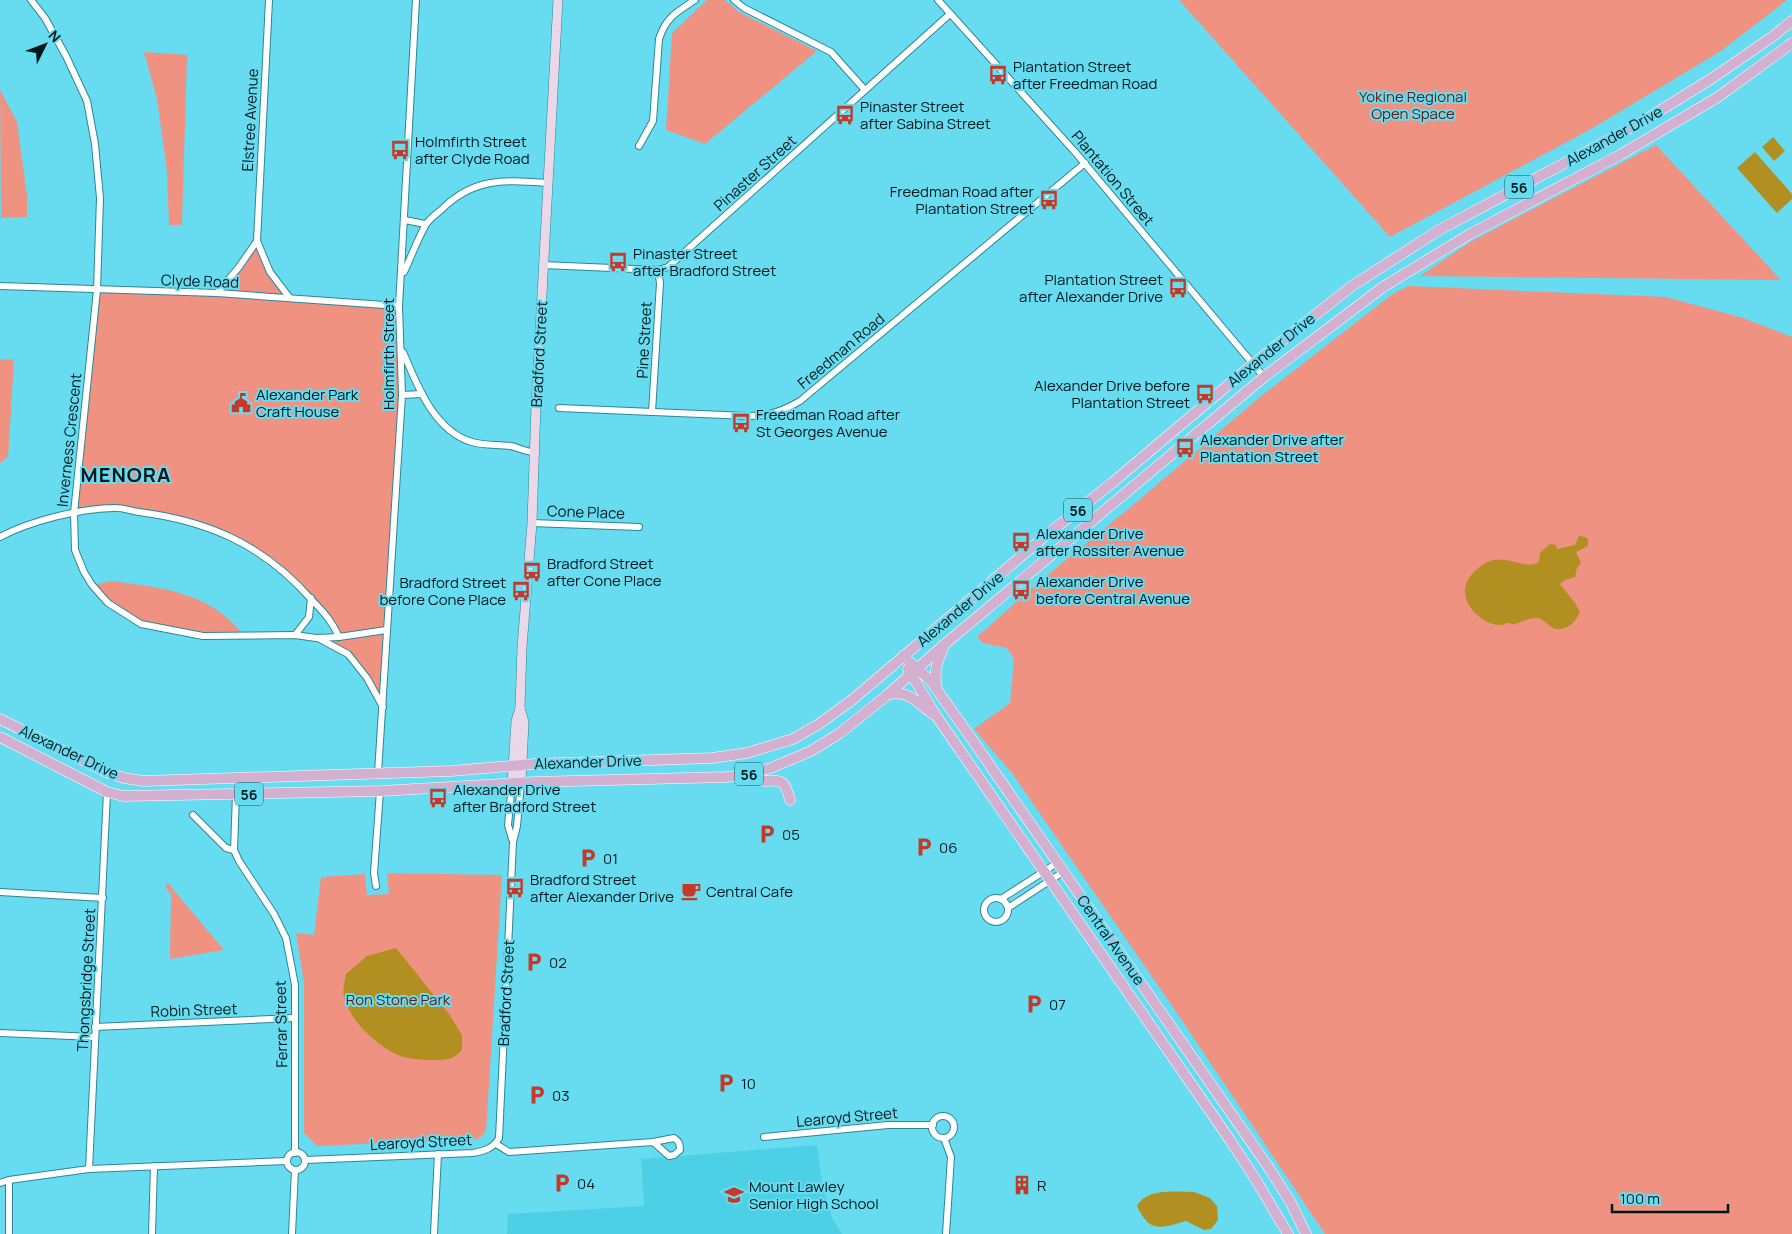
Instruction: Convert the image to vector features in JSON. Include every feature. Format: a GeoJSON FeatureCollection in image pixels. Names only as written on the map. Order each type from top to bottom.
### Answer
{"type":"FeatureCollection","features":[{"type":"Feature","properties":{"kind":"main road","name":"Alexander Drive"},"geometry":{"type":"LineString","coordinates":[[0,719],[106,772],[124,778],[143,781],[451,771],[518,765],[712,758],[747,753],[782,744],[808,731],[852,700],[902,656],[1253,364],[1352,286],[1439,230],[1656,113],[1711,79],[1792,21]]}},
{"type":"Feature","properties":{"kind":"main road","name":"Alexander Drive"},"geometry":{"type":"LineString","coordinates":[[0,737],[107,792],[123,796],[380,791],[516,783],[745,775],[772,768],[811,751],[840,733],[1264,377],[1383,287],[1470,234],[1620,155],[1710,102],[1792,44]]}},
{"type":"Feature","properties":{"kind":"main road"},"geometry":{"type":"LineString","coordinates":[[938,692],[935,673],[937,662],[945,644]]}},
{"type":"Feature","properties":{"kind":"main road","name":"Central Avenue"},"geometry":{"type":"LineString","coordinates":[[902,656],[914,671],[938,692],[1269,1168],[1291,1203],[1306,1234]]}},
{"type":"Feature","properties":{"kind":"main road","name":"Central Avenue"},"geometry":{"type":"LineString","coordinates":[[914,671],[937,717],[1230,1140],[1288,1234]]}},
{"type":"Feature","properties":{"kind":"main road"},"geometry":{"type":"LineString","coordinates":[[886,696],[897,692],[905,694],[937,717]]}},
{"type":"Feature","properties":{"kind":"main road"},"geometry":{"type":"LineString","coordinates":[[745,775],[756,780],[778,781],[785,786],[790,800]]}},
{"type":"Feature","properties":{"kind":"street","name":"Inverness Crescent"},"geometry":{"type":"LineString","coordinates":[[31,0],[45,18],[66,56],[87,101],[95,144],[100,198],[97,290],[74,513],[76,550],[84,572],[92,585],[108,603],[140,624],[203,636],[295,635],[316,638],[339,637],[386,630]]}},
{"type":"Feature","properties":{"kind":"street","name":"Elstree Avenue"},"geometry":{"type":"LineString","coordinates":[[269,0],[257,241],[270,272],[289,297]]}},
{"type":"Feature","properties":{"kind":"street","name":"Holmfirth Street"},"geometry":{"type":"LineString","coordinates":[[378,773],[402,395],[400,306],[416,0]]}},
{"type":"Feature","properties":{"kind":"street","name":"Bradford Street"},"geometry":{"type":"LineString","coordinates":[[496,1144],[499,1138],[512,842],[508,825],[518,765],[516,721],[520,708],[522,647],[532,523],[543,265],[558,0]]}},
{"type":"Feature","properties":{"kind":"street"},"geometry":{"type":"LineString","coordinates":[[639,146],[653,122],[659,38],[663,26],[669,18],[695,0]]}},
{"type":"Feature","properties":{"kind":"street"},"geometry":{"type":"LineString","coordinates":[[734,0],[744,8],[831,52],[865,90]]}},
{"type":"Feature","properties":{"kind":"street","name":"Plantation Street"},"geometry":{"type":"LineString","coordinates":[[938,0],[1085,163],[1264,377]]}},
{"type":"Feature","properties":{"kind":"street","name":"Pinaster Street"},"geometry":{"type":"LineString","coordinates":[[658,270],[668,267],[677,261],[950,14]]}},
{"type":"Feature","properties":{"kind":"street","name":"Freedman Road"},"geometry":{"type":"LineString","coordinates":[[559,408],[762,416],[789,407],[800,401],[838,370],[1085,163]]}},
{"type":"Feature","properties":{"kind":"street"},"geometry":{"type":"LineString","coordinates":[[402,275],[425,224],[452,199],[473,187],[494,182],[518,180],[548,183]]}},
{"type":"Feature","properties":{"kind":"street"},"geometry":{"type":"LineString","coordinates":[[405,220],[425,224]]}},
{"type":"Feature","properties":{"kind":"street"},"geometry":{"type":"LineString","coordinates":[[217,293],[257,241]]}},
{"type":"Feature","properties":{"kind":"street"},"geometry":{"type":"LineString","coordinates":[[543,265],[658,270]]}},
{"type":"Feature","properties":{"kind":"street","name":"Pine Street"},"geometry":{"type":"LineString","coordinates":[[652,412],[660,283],[658,270]]}},
{"type":"Feature","properties":{"kind":"street","name":"Clyde Road"},"geometry":{"type":"LineString","coordinates":[[0,286],[217,293],[400,306]]}},
{"type":"Feature","properties":{"kind":"street"},"geometry":{"type":"LineString","coordinates":[[402,349],[422,394],[438,418],[461,438],[488,445],[510,446],[534,452]]}},
{"type":"Feature","properties":{"kind":"street"},"geometry":{"type":"LineString","coordinates":[[402,395],[422,394]]}},
{"type":"Feature","properties":{"kind":"street"},"geometry":{"type":"LineString","coordinates":[[0,537],[19,527],[74,513],[115,507],[166,515],[208,527],[239,540],[271,560],[311,598],[332,622],[339,637]]}},
{"type":"Feature","properties":{"kind":"street","name":"Cone Place"},"geometry":{"type":"LineString","coordinates":[[532,523],[639,527]]}},
{"type":"Feature","properties":{"kind":"street"},"geometry":{"type":"LineString","coordinates":[[295,635],[309,617],[311,598]]}},
{"type":"Feature","properties":{"kind":"street"},"geometry":{"type":"LineString","coordinates":[[316,638],[348,654],[366,678],[383,707]]}},
{"type":"Feature","properties":{"kind":"street"},"geometry":{"type":"LineString","coordinates":[[376,886],[374,873],[380,791]]}},
{"type":"Feature","properties":{"kind":"street","name":"Thongsbridge Street"},"geometry":{"type":"LineString","coordinates":[[89,1168],[107,792]]}},
{"type":"Feature","properties":{"kind":"street"},"geometry":{"type":"LineString","coordinates":[[234,850],[236,794]]}},
{"type":"Feature","properties":{"kind":"street","name":"Ferrar Street"},"geometry":{"type":"LineString","coordinates":[[193,815],[226,848],[234,850],[239,861],[274,914],[286,938],[295,985],[295,1153]]}},
{"type":"Feature","properties":{"kind":"street"},"geometry":{"type":"LineString","coordinates":[[1060,868],[1008,908],[1006,918],[1000,922],[992,922],[985,917],[983,910],[986,902],[993,898],[1001,899],[1048,876],[1060,868]]}},
{"type":"Feature","properties":{"kind":"street"},"geometry":{"type":"LineString","coordinates":[[0,892],[103,898]]}},
{"type":"Feature","properties":{"kind":"street"},"geometry":{"type":"LineString","coordinates":[[1001,899],[1008,908]]}},
{"type":"Feature","properties":{"kind":"street","name":"Robin Street"},"geometry":{"type":"LineString","coordinates":[[96,1027],[294,1018]]}},
{"type":"Feature","properties":{"kind":"street"},"geometry":{"type":"LineString","coordinates":[[0,1033],[95,1038]]}},
{"type":"Feature","properties":{"kind":"street"},"geometry":{"type":"LineString","coordinates":[[944,1138],[953,1132],[954,1126],[952,1120],[947,1116],[935,1119],[932,1126],[935,1134],[944,1138],[951,1156],[946,1234]]}},
{"type":"Feature","properties":{"kind":"street","name":"Learoyd Street"},"geometry":{"type":"LineString","coordinates":[[764,1137],[888,1125],[932,1126]]}},
{"type":"Feature","properties":{"kind":"street"},"geometry":{"type":"LineString","coordinates":[[496,1144],[509,1152],[653,1142]]}},
{"type":"Feature","properties":{"kind":"street","name":"Learoyd Street"},"geometry":{"type":"LineString","coordinates":[[305,1160],[481,1152],[496,1144]]}},
{"type":"Feature","properties":{"kind":"street"},"geometry":{"type":"LineString","coordinates":[[295,1153],[301,1154],[305,1160],[302,1168],[295,1170],[290,1167],[287,1161],[290,1155],[295,1153]]}},
{"type":"Feature","properties":{"kind":"street"},"geometry":{"type":"LineString","coordinates":[[434,1234],[438,1154]]}},
{"type":"Feature","properties":{"kind":"street"},"geometry":{"type":"LineString","coordinates":[[0,1183],[89,1168],[287,1161]]}},
{"type":"Feature","properties":{"kind":"street"},"geometry":{"type":"LineString","coordinates":[[152,1234],[154,1166]]}},
{"type":"Feature","properties":{"kind":"street"},"geometry":{"type":"LineString","coordinates":[[292,1234],[295,1170]]}},
{"type":"Feature","properties":{"kind":"street"},"geometry":{"type":"LineString","coordinates":[[8,1234],[9,1180]]}},
{"type":"Feature","properties":{"kind":"shaded area"},"geometry":{"type":"Polygon","coordinates":[[[1773,137],[1785,151],[1774,161],[1762,147],[1773,137]]]}},
{"type":"Feature","properties":{"kind":"shaded area"},"geometry":{"type":"Polygon","coordinates":[[[1755,152],[1792,194],[1792,199],[1777,213],[1737,168],[1755,152]]]}},
{"type":"Feature","properties":{"kind":"shaded area"},"geometry":{"type":"Polygon","coordinates":[[[1579,536],[1588,539],[1588,546],[1576,552],[1581,563],[1577,568],[1575,577],[1565,580],[1560,584],[1580,612],[1570,626],[1557,629],[1537,618],[1514,624],[1497,625],[1483,619],[1470,607],[1466,597],[1466,585],[1473,573],[1484,564],[1493,560],[1525,564],[1539,562],[1540,553],[1550,544],[1556,545],[1557,549],[1575,545],[1579,536]]]}},
{"type":"Feature","properties":{"kind":"shaded area"},"geometry":{"type":"Polygon","coordinates":[[[396,948],[449,1014],[462,1035],[462,1050],[452,1058],[425,1060],[398,1055],[373,1039],[358,1023],[347,1006],[343,991],[346,974],[367,956],[396,948]]]}},
{"type":"Feature","properties":{"kind":"shaded area","name":"Mount Lawley Senior High School"},"geometry":{"type":"Polygon","coordinates":[[[817,1145],[822,1183],[832,1218],[842,1234],[507,1234],[508,1214],[644,1206],[641,1159],[817,1145]]]}},
{"type":"Feature","properties":{"kind":"shaded area"},"geometry":{"type":"Polygon","coordinates":[[[1162,1192],[1194,1192],[1210,1198],[1217,1206],[1218,1220],[1211,1229],[1204,1230],[1186,1221],[1170,1226],[1157,1227],[1147,1221],[1137,1206],[1148,1196],[1162,1192]]]}},
{"type":"Feature","properties":{"kind":"green space"},"geometry":{"type":"Polygon","coordinates":[[[707,0],[725,0],[739,12],[817,51],[705,144],[666,130],[672,33],[707,0]]]}},
{"type":"Feature","properties":{"kind":"green space","name":"Yokine Regional Open Space"},"geometry":{"type":"Polygon","coordinates":[[[1179,0],[1787,0],[1721,51],[1591,129],[1390,237],[1179,0]]]}},
{"type":"Feature","properties":{"kind":"green space"},"geometry":{"type":"Polygon","coordinates":[[[144,52],[187,55],[182,225],[169,225],[167,171],[157,99],[144,52]]]}},
{"type":"Feature","properties":{"kind":"green space"},"geometry":{"type":"Polygon","coordinates":[[[0,90],[17,122],[27,196],[27,217],[1,218],[0,90]]]}},
{"type":"Feature","properties":{"kind":"green space"},"geometry":{"type":"Polygon","coordinates":[[[1656,145],[1781,280],[1420,276],[1472,241],[1656,145]]]}},
{"type":"Feature","properties":{"kind":"green space"},"geometry":{"type":"Polygon","coordinates":[[[257,241],[270,272],[289,297],[399,306],[402,349],[383,707],[348,655],[316,638],[338,637],[332,621],[271,561],[208,527],[115,507],[74,513],[97,290],[217,293],[257,241]]]}},
{"type":"Feature","properties":{"kind":"green space"},"geometry":{"type":"Polygon","coordinates":[[[1409,286],[1666,297],[1743,318],[1792,337],[1792,1234],[1325,1234],[1177,1013],[1012,773],[974,729],[1010,703],[1014,659],[1007,648],[983,643],[977,637],[1040,581],[1260,397],[1394,293],[1409,286]]]}},
{"type":"Feature","properties":{"kind":"green space"},"geometry":{"type":"Polygon","coordinates":[[[0,359],[14,360],[8,457],[0,463],[0,359]]]}},
{"type":"Feature","properties":{"kind":"green space"},"geometry":{"type":"Polygon","coordinates":[[[112,581],[150,586],[184,594],[216,609],[244,635],[203,636],[141,624],[108,603],[92,585],[112,581]]]}},
{"type":"Feature","properties":{"kind":"green space","name":"Ron Stone Park"},"geometry":{"type":"Polygon","coordinates":[[[387,873],[502,875],[486,1132],[478,1139],[317,1146],[304,1133],[304,983],[296,933],[314,935],[321,877],[365,874],[367,895],[389,894],[387,873]]]}},
{"type":"Feature","properties":{"kind":"green space"},"geometry":{"type":"Polygon","coordinates":[[[167,882],[224,950],[170,959],[171,894],[166,888],[167,882]]]}},
{"type":"Feature","properties":{"kind":"place","name":"Plantation Street after Freedman Road"},"geometry":{"type":"Point","coordinates":[998,75]}},
{"type":"Feature","properties":{"kind":"place","name":"Pinaster Street after Sabina Street"},"geometry":{"type":"Point","coordinates":[845,115]}},
{"type":"Feature","properties":{"kind":"place","name":"Holmfirth Street after Clyde Road"},"geometry":{"type":"Point","coordinates":[400,150]}},
{"type":"Feature","properties":{"kind":"place","name":"Freedman Road after Plantation Street"},"geometry":{"type":"Point","coordinates":[1049,200]}},
{"type":"Feature","properties":{"kind":"place","name":"Pinaster Street after Bradford Street"},"geometry":{"type":"Point","coordinates":[618,262]}},
{"type":"Feature","properties":{"kind":"place","name":"Plantation Street after Alexander Drive"},"geometry":{"type":"Point","coordinates":[1178,288]}},
{"type":"Feature","properties":{"kind":"place","name":"Alexander Drive before Plantation Street"},"geometry":{"type":"Point","coordinates":[1205,394]}},
{"type":"Feature","properties":{"kind":"place","name":"Alexander Park Craft House"},"geometry":{"type":"Point","coordinates":[241,403]}},
{"type":"Feature","properties":{"kind":"place","name":"Freedman Road after St Georges Avenue"},"geometry":{"type":"Point","coordinates":[741,423]}},
{"type":"Feature","properties":{"kind":"place","name":"Alexander Drive after Plantation Street"},"geometry":{"type":"Point","coordinates":[1185,448]}},
{"type":"Feature","properties":{"kind":"place","name":"Alexander Drive after Rossiter Avenue"},"geometry":{"type":"Point","coordinates":[1021,542]}},
{"type":"Feature","properties":{"kind":"place","name":"Bradford Street after Cone Place"},"geometry":{"type":"Point","coordinates":[532,572]}},
{"type":"Feature","properties":{"kind":"place","name":"Alexander Drive before Central Avenue"},"geometry":{"type":"Point","coordinates":[1021,590]}},
{"type":"Feature","properties":{"kind":"place","name":"Bradford Street before Cone Place"},"geometry":{"type":"Point","coordinates":[521,591]}},
{"type":"Feature","properties":{"kind":"place","name":"Alexander Drive after Bradford Street"},"geometry":{"type":"Point","coordinates":[438,798]}},
{"type":"Feature","properties":{"kind":"place","name":"05"},"geometry":{"type":"Point","coordinates":[767,834]}},
{"type":"Feature","properties":{"kind":"place","name":"06"},"geometry":{"type":"Point","coordinates":[924,847]}},
{"type":"Feature","properties":{"kind":"place","name":"01"},"geometry":{"type":"Point","coordinates":[588,858]}},
{"type":"Feature","properties":{"kind":"place","name":"Bradford Street after Alexander Drive"},"geometry":{"type":"Point","coordinates":[515,888]}},
{"type":"Feature","properties":{"kind":"place","name":"Central Cafe"},"geometry":{"type":"Point","coordinates":[691,891]}},
{"type":"Feature","properties":{"kind":"place","name":"02"},"geometry":{"type":"Point","coordinates":[534,962]}},
{"type":"Feature","properties":{"kind":"place","name":"07"},"geometry":{"type":"Point","coordinates":[1034,1004]}},
{"type":"Feature","properties":{"kind":"place","name":"10"},"geometry":{"type":"Point","coordinates":[726,1083]}},
{"type":"Feature","properties":{"kind":"place","name":"03"},"geometry":{"type":"Point","coordinates":[537,1095]}},
{"type":"Feature","properties":{"kind":"place","name":"04"},"geometry":{"type":"Point","coordinates":[562,1183]}},
{"type":"Feature","properties":{"kind":"place","name":"R"},"geometry":{"type":"Point","coordinates":[1022,1185]}},
{"type":"Feature","properties":{"kind":"place","name":"Mount Lawley Senior High School"},"geometry":{"type":"Point","coordinates":[734,1195]}},
{"type":"Feature","properties":{"kind":"district","name":"MENORA"},"geometry":{"type":"Point","coordinates":[126,474]}}]}
